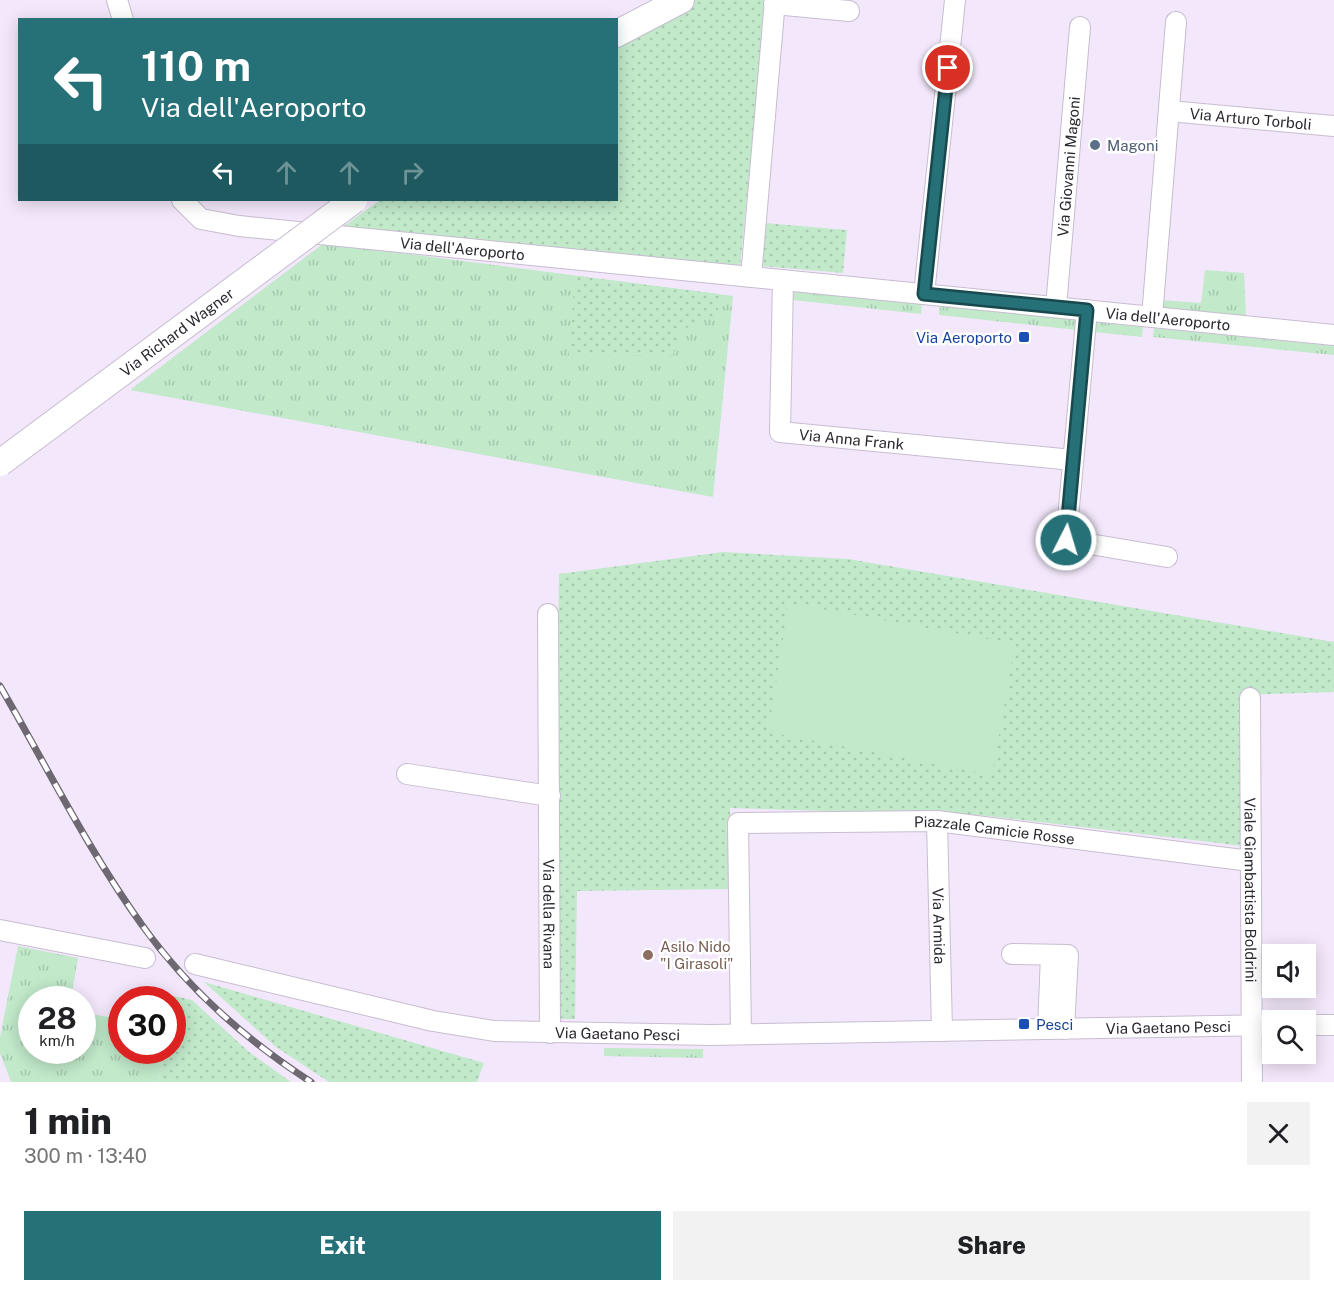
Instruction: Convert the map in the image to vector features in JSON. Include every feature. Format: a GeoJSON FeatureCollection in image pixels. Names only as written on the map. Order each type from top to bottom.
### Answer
{"type":"FeatureCollection","features":[{"type":"Feature","properties":{"kind":"main road"},"geometry":{"type":"LineString","coordinates":[[613,18],[646,0]]}},
{"type":"Feature","properties":{"kind":"main road"},"geometry":{"type":"LineString","coordinates":[[618,33],[681,0]]}},
{"type":"Feature","properties":{"kind":"main road","name":"Via Richard Wagner"},"geometry":{"type":"LineString","coordinates":[[0,463],[353,201]]}},
{"type":"Feature","properties":{"kind":"street"},"geometry":{"type":"LineString","coordinates":[[117,0],[122,18]]}},
{"type":"Feature","properties":{"kind":"street"},"geometry":{"type":"LineString","coordinates":[[924,294],[955,0]]}},
{"type":"Feature","properties":{"kind":"street"},"geometry":{"type":"LineString","coordinates":[[751,277],[775,2],[849,11]]}},
{"type":"Feature","properties":{"kind":"street"},"geometry":{"type":"LineString","coordinates":[[1152,317],[1176,22]]}},
{"type":"Feature","properties":{"kind":"street","name":"Via Giovanni Magoni"},"geometry":{"type":"LineString","coordinates":[[1056,307],[1080,27]]}},
{"type":"Feature","properties":{"kind":"street","name":"Via Arturo Torboli"},"geometry":{"type":"LineString","coordinates":[[1169,111],[1334,126]]}},
{"type":"Feature","properties":{"kind":"street","name":"Via dell'Aeroporto"},"geometry":{"type":"LineString","coordinates":[[183,201],[201,219],[229,225],[1334,335]]}},
{"type":"Feature","properties":{"kind":"street","name":"Via Anna Frank"},"geometry":{"type":"LineString","coordinates":[[783,280],[780,432],[1073,460]]}},
{"type":"Feature","properties":{"kind":"street"},"geometry":{"type":"LineString","coordinates":[[1087,310],[1066,540],[1167,556]]}},
{"type":"Feature","properties":{"kind":"street","name":"Via della Rivana"},"geometry":{"type":"LineString","coordinates":[[548,614],[550,1033]]}},
{"type":"Feature","properties":{"kind":"street","name":"Viale Giambattista Boldrini"},"geometry":{"type":"LineString","coordinates":[[1250,698],[1252,1082]]}},
{"type":"Feature","properties":{"kind":"street"},"geometry":{"type":"LineString","coordinates":[[407,774],[550,796]]}},
{"type":"Feature","properties":{"kind":"street","name":"Piazzale Camicie Rosse"},"geometry":{"type":"LineString","coordinates":[[741,1034],[738,823],[937,821],[1250,861]]}},
{"type":"Feature","properties":{"kind":"street","name":"Via Armida"},"geometry":{"type":"LineString","coordinates":[[937,821],[942,1031]]}},
{"type":"Feature","properties":{"kind":"street"},"geometry":{"type":"LineString","coordinates":[[0,930],[145,958]]}},
{"type":"Feature","properties":{"kind":"street"},"geometry":{"type":"LineString","coordinates":[[1012,954],[1068,955],[1056,1029]]}},
{"type":"Feature","properties":{"kind":"street","name":"Via Gaetano Pesci"},"geometry":{"type":"LineString","coordinates":[[195,964],[433,1022],[494,1031],[741,1034],[1262,1025]]}},
{"type":"Feature","properties":{"kind":"street"},"geometry":{"type":"LineString","coordinates":[[1316,1025],[1334,1025]]}},
{"type":"Feature","properties":{"kind":"green space"},"geometry":{"type":"Polygon","coordinates":[[[695,0],[766,0],[740,268],[340,229],[379,201],[618,201],[618,40],[695,0]]]}},
{"type":"Feature","properties":{"kind":"green space"},"geometry":{"type":"Polygon","coordinates":[[[765,223],[847,230],[843,273],[761,266],[765,223]]]}},
{"type":"Feature","properties":{"kind":"green space"},"geometry":{"type":"Polygon","coordinates":[[[324,243],[733,296],[713,497],[130,390],[324,243]]]}},
{"type":"Feature","properties":{"kind":"green space"},"geometry":{"type":"Polygon","coordinates":[[[1205,270],[1244,273],[1246,316],[1160,309],[1160,300],[1201,303],[1205,270]]]}},
{"type":"Feature","properties":{"kind":"green space"},"geometry":{"type":"Polygon","coordinates":[[[575,276],[719,294],[717,316],[681,330],[673,355],[569,356],[575,276]]]}},
{"type":"Feature","properties":{"kind":"green space"},"geometry":{"type":"Polygon","coordinates":[[[794,289],[922,303],[921,314],[793,300],[794,289]]]}},
{"type":"Feature","properties":{"kind":"green space"},"geometry":{"type":"Polygon","coordinates":[[[940,304],[1078,319],[1077,330],[939,315],[940,304]]]}},
{"type":"Feature","properties":{"kind":"green space"},"geometry":{"type":"Polygon","coordinates":[[[1095,322],[1143,327],[1142,337],[1094,332],[1095,322]]]}},
{"type":"Feature","properties":{"kind":"green space"},"geometry":{"type":"Polygon","coordinates":[[[1154,328],[1334,346],[1334,355],[1153,337],[1154,328]]]}},
{"type":"Feature","properties":{"kind":"green space"},"geometry":{"type":"Polygon","coordinates":[[[723,552],[848,559],[1334,642],[1334,692],[1241,695],[1244,846],[989,816],[730,808],[733,889],[577,891],[575,1019],[555,1019],[555,811],[559,574],[723,552]]]}},
{"type":"Feature","properties":{"kind":"green space"},"geometry":{"type":"Polygon","coordinates":[[[789,603],[1015,644],[992,775],[768,732],[789,603]]]}},
{"type":"Feature","properties":{"kind":"green space"},"geometry":{"type":"Polygon","coordinates":[[[18,946],[78,958],[73,986],[18,986],[18,1064],[96,1064],[96,1015],[108,1017],[108,1064],[161,1064],[159,1082],[11,1082],[0,1053],[0,1037],[18,946]]]}},
{"type":"Feature","properties":{"kind":"green space"},"geometry":{"type":"Polygon","coordinates":[[[204,982],[484,1063],[477,1082],[329,1082],[276,1047],[204,982]]]}},
{"type":"Feature","properties":{"kind":"green space"},"geometry":{"type":"Polygon","coordinates":[[[186,999],[192,1000],[249,1052],[291,1082],[159,1082],[161,1064],[186,1064],[186,999]]]}},
{"type":"Feature","properties":{"kind":"green space"},"geometry":{"type":"Polygon","coordinates":[[[604,1048],[703,1049],[703,1058],[604,1056],[604,1048]]]}},
{"type":"Feature","properties":{"kind":"railway"},"geometry":{"type":"LineString","coordinates":[[0,686],[104,867],[160,948],[178,970],[219,1011],[264,1049],[311,1082]]}},
{"type":"Feature","properties":{"kind":"place","name":"Magoni"},"geometry":{"type":"Point","coordinates":[1095,145]}},
{"type":"Feature","properties":{"kind":"place","name":"Via Aeroporto"},"geometry":{"type":"Point","coordinates":[1024,337]}},
{"type":"Feature","properties":{"kind":"place","name":"Asilo Nido \"I Girasoli\""},"geometry":{"type":"Point","coordinates":[648,955]}},
{"type":"Feature","properties":{"kind":"place","name":"Pesci"},"geometry":{"type":"Point","coordinates":[1024,1024]}},
{"type":"Feature","properties":{"kind":"route"},"geometry":{"type":"LineString","coordinates":[[948,68],[924,294],[1087,310],[1066,540]]}}]}
